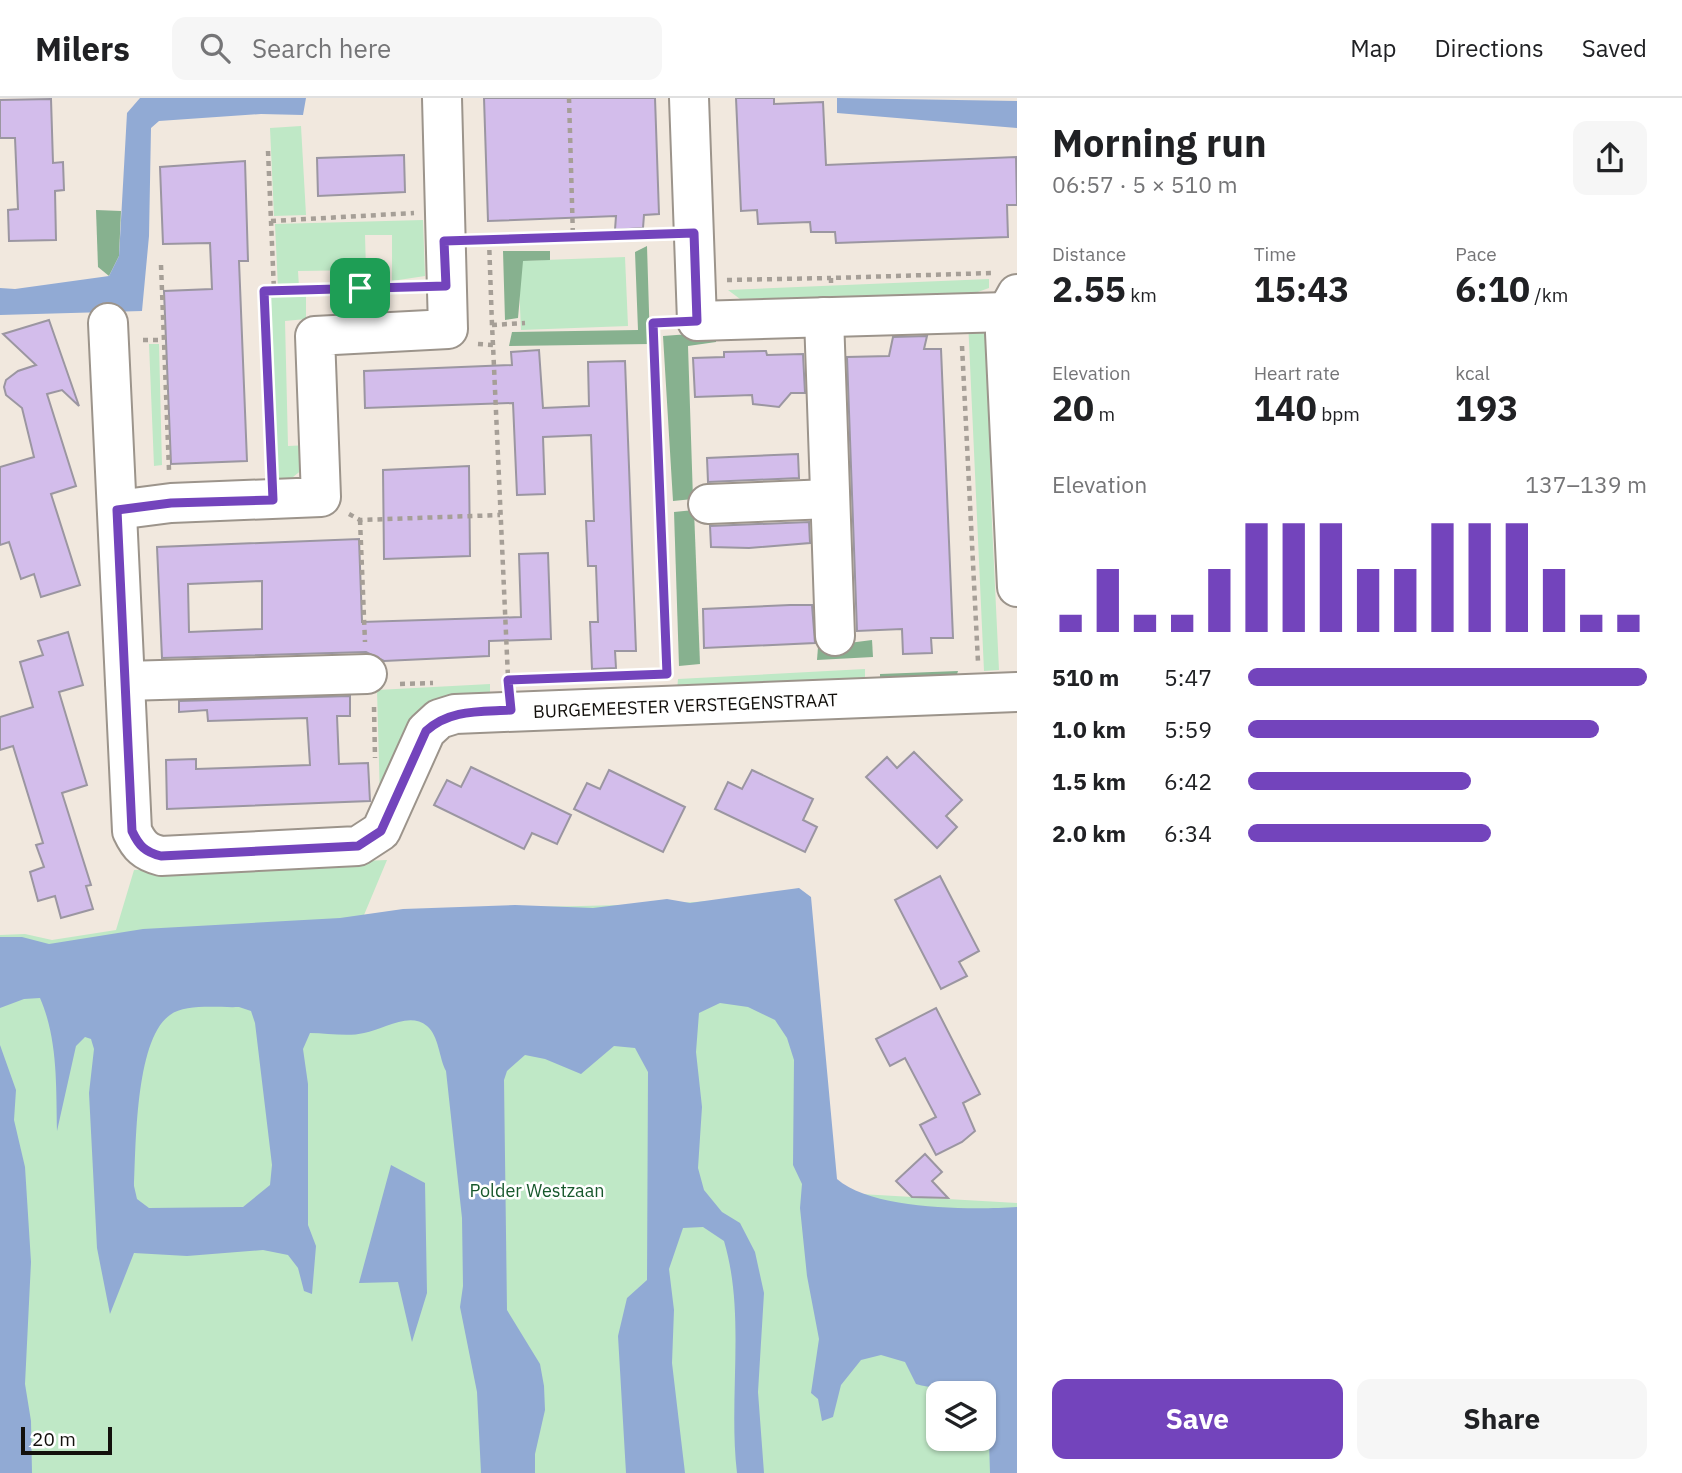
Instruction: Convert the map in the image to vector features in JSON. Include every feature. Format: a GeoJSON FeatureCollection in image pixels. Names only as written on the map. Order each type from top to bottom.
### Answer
{"type":"FeatureCollection","features":[{"type":"Feature","properties":{"kind":"street"},"geometry":{"type":"LineString","coordinates":[[117,510],[171,503],[321,497],[315,336],[448,329],[443,227],[442,98]]}},
{"type":"Feature","properties":{"kind":"street"},"geometry":{"type":"LineString","coordinates":[[689,98],[696,303],[824,317],[960,313],[1012,303],[1005,333],[1017,587]]}},
{"type":"Feature","properties":{"kind":"street"},"geometry":{"type":"LineString","coordinates":[[824,317],[835,636]]}},
{"type":"Feature","properties":{"kind":"street","name":"BURGEMEESTER VERSTEGENSTRAAT"},"geometry":{"type":"LineString","coordinates":[[108,323],[132,831],[138,844],[149,853],[161,856],[358,846],[369,841],[381,831],[426,731],[439,719],[455,714],[509,687],[1017,692]]}},
{"type":"Feature","properties":{"kind":"street"},"geometry":{"type":"LineString","coordinates":[[708,504],[829,499]]}},
{"type":"Feature","properties":{"kind":"street"},"geometry":{"type":"LineString","coordinates":[[125,681],[367,674]]}},
{"type":"Feature","properties":{"kind":"path"},"geometry":{"type":"LineString","coordinates":[[569,98],[573,238]]}},
{"type":"Feature","properties":{"kind":"path"},"geometry":{"type":"LineString","coordinates":[[268,151],[274,290]]}},
{"type":"Feature","properties":{"kind":"path"},"geometry":{"type":"LineString","coordinates":[[271,221],[443,227],[489,240],[694,233]]}},
{"type":"Feature","properties":{"kind":"path"},"geometry":{"type":"LineString","coordinates":[[489,240],[509,687]]}},
{"type":"Feature","properties":{"kind":"path"},"geometry":{"type":"LineString","coordinates":[[161,265],[171,503]]}},
{"type":"Feature","properties":{"kind":"path"},"geometry":{"type":"LineString","coordinates":[[667,674],[653,323],[696,303],[723,280],[831,278]]}},
{"type":"Feature","properties":{"kind":"path"},"geometry":{"type":"LineString","coordinates":[[273,500],[264,291],[446,286]]}},
{"type":"Feature","properties":{"kind":"path"},"geometry":{"type":"LineString","coordinates":[[960,313],[979,693]]}},
{"type":"Feature","properties":{"kind":"path"},"geometry":{"type":"LineString","coordinates":[[492,325],[525,323]]}},
{"type":"Feature","properties":{"kind":"path"},"geometry":{"type":"LineString","coordinates":[[448,329],[466,343],[493,345]]}},
{"type":"Feature","properties":{"kind":"path"},"geometry":{"type":"LineString","coordinates":[[321,497],[360,520],[500,515]]}},
{"type":"Feature","properties":{"kind":"path"},"geometry":{"type":"LineString","coordinates":[[360,520],[367,674],[373,685],[441,682]]}},
{"type":"Feature","properties":{"kind":"path"},"geometry":{"type":"LineString","coordinates":[[654,675],[674,674]]}},
{"type":"Feature","properties":{"kind":"green space"},"geometry":{"type":"Polygon","coordinates":[[[301,126],[306,215],[274,216],[270,128],[301,126]]]}},
{"type":"Feature","properties":{"kind":"green space"},"geometry":{"type":"Polygon","coordinates":[[[96,210],[121,211],[119,256],[109,276],[98,267],[96,210]]]}},
{"type":"Feature","properties":{"kind":"green space"},"geometry":{"type":"Polygon","coordinates":[[[423,220],[425,276],[392,281],[392,235],[365,235],[366,270],[298,271],[299,287],[278,288],[275,224],[423,220]]]}},
{"type":"Feature","properties":{"kind":"green space"},"geometry":{"type":"Polygon","coordinates":[[[647,246],[650,344],[509,346],[512,332],[638,330],[635,252],[647,246]]]}},
{"type":"Feature","properties":{"kind":"green space"},"geometry":{"type":"Polygon","coordinates":[[[503,251],[550,251],[550,260],[523,261],[518,318],[505,320],[503,251]]]}},
{"type":"Feature","properties":{"kind":"green space"},"geometry":{"type":"Polygon","coordinates":[[[625,257],[628,326],[521,330],[518,261],[625,257]]]}},
{"type":"Feature","properties":{"kind":"green space"},"geometry":{"type":"Polygon","coordinates":[[[989,279],[989,288],[975,293],[740,299],[728,290],[989,279]]]}},
{"type":"Feature","properties":{"kind":"green space"},"geometry":{"type":"Polygon","coordinates":[[[268,296],[306,296],[306,319],[285,321],[288,446],[309,445],[308,465],[293,477],[275,482],[268,296]]]}},
{"type":"Feature","properties":{"kind":"green space"},"geometry":{"type":"Polygon","coordinates":[[[968,320],[988,335],[991,502],[999,670],[984,671],[968,320]]]}},
{"type":"Feature","properties":{"kind":"green space"},"geometry":{"type":"Polygon","coordinates":[[[716,332],[716,342],[688,346],[693,499],[673,501],[663,336],[716,332]]]}},
{"type":"Feature","properties":{"kind":"green space"},"geometry":{"type":"Polygon","coordinates":[[[149,344],[159,344],[162,465],[154,466],[149,344]]]}},
{"type":"Feature","properties":{"kind":"green space"},"geometry":{"type":"Polygon","coordinates":[[[694,510],[700,664],[679,666],[674,512],[694,510]]]}},
{"type":"Feature","properties":{"kind":"green space"},"geometry":{"type":"Polygon","coordinates":[[[872,640],[873,657],[817,660],[818,647],[872,640]]]}},
{"type":"Feature","properties":{"kind":"green space"},"geometry":{"type":"Polygon","coordinates":[[[865,669],[865,682],[677,691],[678,679],[865,669]]]}},
{"type":"Feature","properties":{"kind":"green space"},"geometry":{"type":"Polygon","coordinates":[[[958,671],[954,684],[880,687],[880,674],[958,671]]]}},
{"type":"Feature","properties":{"kind":"green space"},"geometry":{"type":"Polygon","coordinates":[[[490,684],[490,703],[429,710],[380,800],[377,690],[490,684]]]}},
{"type":"Feature","properties":{"kind":"green space","name":"Polder Westzaan"},"geometry":{"type":"Polygon","coordinates":[[[387,860],[364,915],[462,909],[659,904],[757,897],[836,1179],[843,1193],[1017,1203],[1017,1473],[0,1473],[0,935],[25,934],[52,940],[116,930],[134,870],[387,860]]]}},
{"type":"Feature","properties":{"kind":"water"},"geometry":{"type":"Polygon","coordinates":[[[140,98],[306,98],[303,115],[261,114],[159,121],[151,128],[149,236],[142,311],[0,315],[0,288],[15,289],[109,276],[119,256],[127,113],[140,98]]]}},
{"type":"Feature","properties":{"kind":"water"},"geometry":{"type":"Polygon","coordinates":[[[837,98],[1017,101],[1017,128],[837,113],[837,98]]]}},
{"type":"Feature","properties":{"kind":"water"},"geometry":{"type":"Polygon","coordinates":[[[799,888],[811,897],[837,1179],[873,1197],[897,1202],[949,1208],[1017,1207],[1017,1473],[990,1473],[989,1451],[996,1451],[996,1381],[926,1381],[926,1386],[916,1384],[905,1362],[881,1355],[861,1360],[841,1385],[833,1417],[822,1421],[818,1399],[811,1393],[819,1339],[807,1276],[800,1208],[802,1184],[793,1165],[794,1060],[787,1038],[775,1020],[748,1007],[720,1003],[699,1013],[696,1052],[702,1107],[698,1168],[704,1190],[722,1212],[740,1223],[755,1252],[764,1293],[758,1392],[764,1473],[737,1473],[734,1415],[735,1327],[731,1269],[724,1241],[703,1227],[683,1228],[669,1269],[674,1310],[672,1363],[685,1473],[626,1473],[618,1336],[627,1298],[647,1280],[648,1072],[635,1048],[614,1046],[581,1074],[545,1059],[525,1055],[507,1071],[504,1080],[507,1310],[540,1364],[544,1386],[545,1410],[535,1454],[535,1473],[481,1473],[477,1392],[460,1307],[463,1286],[462,1218],[446,1071],[434,1035],[420,1022],[404,1021],[358,1034],[310,1033],[303,1049],[308,1084],[308,1225],[316,1246],[312,1294],[304,1291],[298,1268],[288,1255],[263,1250],[187,1256],[134,1253],[110,1314],[97,1248],[89,1093],[94,1049],[91,1039],[85,1037],[76,1046],[57,1131],[55,1063],[46,1014],[40,998],[24,999],[0,1008],[0,937],[22,937],[49,944],[143,929],[340,918],[403,909],[515,905],[593,908],[667,899],[690,903],[799,888]],[[203,1007],[177,1011],[158,1028],[150,1046],[140,1095],[134,1186],[137,1199],[149,1208],[243,1207],[270,1185],[272,1165],[255,1023],[251,1011],[239,1007],[203,1007]]]}},
{"type":"Feature","properties":{"kind":"water"},"geometry":{"type":"Polygon","coordinates":[[[0,1045],[16,1090],[14,1120],[25,1167],[31,1262],[25,1384],[31,1421],[32,1473],[0,1473],[0,1045]]]}},
{"type":"Feature","properties":{"kind":"water"},"geometry":{"type":"Polygon","coordinates":[[[391,1165],[425,1183],[427,1293],[412,1342],[398,1282],[359,1283],[391,1165]]]}},
{"type":"Feature","properties":{"kind":"building"},"geometry":{"type":"Polygon","coordinates":[[[484,98],[655,98],[659,214],[644,215],[643,228],[615,230],[616,216],[488,221],[484,98]]]}},
{"type":"Feature","properties":{"kind":"building"},"geometry":{"type":"Polygon","coordinates":[[[736,98],[774,98],[774,104],[823,102],[826,165],[1016,157],[1017,205],[1007,205],[1008,237],[836,243],[835,232],[811,232],[810,222],[758,224],[757,210],[741,211],[736,98]]]}},
{"type":"Feature","properties":{"kind":"building"},"geometry":{"type":"Polygon","coordinates":[[[51,99],[53,163],[63,162],[64,190],[55,191],[56,240],[9,241],[8,210],[18,209],[15,138],[0,138],[0,100],[51,99]]]}},
{"type":"Feature","properties":{"kind":"building"},"geometry":{"type":"Polygon","coordinates":[[[404,155],[405,192],[318,196],[317,158],[404,155]]]}},
{"type":"Feature","properties":{"kind":"building"},"geometry":{"type":"Polygon","coordinates":[[[245,161],[248,261],[239,261],[247,461],[171,464],[164,291],[212,289],[210,243],[163,244],[160,167],[245,161]]]}},
{"type":"Feature","properties":{"kind":"building"},"geometry":{"type":"Polygon","coordinates":[[[49,320],[79,406],[62,390],[47,394],[76,486],[51,494],[80,585],[41,597],[34,574],[21,579],[9,542],[0,545],[0,467],[34,457],[22,408],[6,395],[4,387],[6,380],[18,371],[36,365],[3,334],[49,320]]]}},
{"type":"Feature","properties":{"kind":"building"},"geometry":{"type":"Polygon","coordinates":[[[927,336],[924,349],[941,349],[953,638],[931,638],[932,653],[903,654],[902,629],[857,631],[847,357],[889,356],[893,337],[927,336]]]}},
{"type":"Feature","properties":{"kind":"building"},"geometry":{"type":"Polygon","coordinates":[[[539,350],[543,408],[589,406],[588,362],[625,361],[636,651],[615,651],[616,668],[592,669],[590,622],[598,622],[596,566],[588,566],[586,521],[594,521],[591,435],[543,437],[545,494],[517,495],[513,403],[365,408],[364,371],[512,365],[511,352],[539,350]]]}},
{"type":"Feature","properties":{"kind":"building"},"geometry":{"type":"Polygon","coordinates":[[[766,351],[767,355],[803,354],[805,393],[791,393],[779,407],[753,404],[752,395],[695,397],[693,358],[724,357],[724,352],[766,351]]]}},
{"type":"Feature","properties":{"kind":"building"},"geometry":{"type":"Polygon","coordinates":[[[798,454],[799,478],[708,482],[707,458],[798,454]]]}},
{"type":"Feature","properties":{"kind":"building"},"geometry":{"type":"Polygon","coordinates":[[[469,466],[470,556],[384,559],[383,470],[469,466]]]}},
{"type":"Feature","properties":{"kind":"building"},"geometry":{"type":"Polygon","coordinates":[[[809,522],[810,543],[749,548],[711,547],[710,526],[809,522]]]}},
{"type":"Feature","properties":{"kind":"building"},"geometry":{"type":"Polygon","coordinates":[[[359,539],[362,622],[521,617],[519,554],[548,553],[551,639],[489,641],[489,656],[384,661],[366,652],[162,658],[157,547],[359,539]],[[262,581],[188,584],[189,632],[262,629],[262,581]]]}},
{"type":"Feature","properties":{"kind":"building"},"geometry":{"type":"Polygon","coordinates":[[[812,605],[815,643],[704,648],[703,609],[812,605]]]}},
{"type":"Feature","properties":{"kind":"building"},"geometry":{"type":"Polygon","coordinates":[[[68,632],[83,685],[59,692],[87,785],[62,793],[91,885],[86,886],[93,909],[61,918],[55,896],[38,901],[30,872],[44,867],[36,845],[43,843],[13,746],[0,750],[0,717],[33,707],[20,662],[43,655],[38,641],[68,632]]]}},
{"type":"Feature","properties":{"kind":"building"},"geometry":{"type":"Polygon","coordinates":[[[350,696],[350,716],[337,716],[339,764],[368,763],[370,801],[167,809],[166,760],[196,759],[196,769],[310,765],[307,718],[208,721],[207,710],[179,712],[179,701],[350,696]]]}},
{"type":"Feature","properties":{"kind":"building"},"geometry":{"type":"Polygon","coordinates":[[[914,752],[962,800],[946,816],[957,827],[937,848],[866,777],[887,757],[897,768],[914,752]]]}},
{"type":"Feature","properties":{"kind":"building"},"geometry":{"type":"Polygon","coordinates":[[[471,767],[571,815],[557,844],[532,833],[524,849],[434,805],[447,780],[461,787],[471,767]]]}},
{"type":"Feature","properties":{"kind":"building"},"geometry":{"type":"Polygon","coordinates":[[[609,770],[685,807],[663,852],[574,809],[587,783],[600,789],[609,770]]]}},
{"type":"Feature","properties":{"kind":"building"},"geometry":{"type":"Polygon","coordinates":[[[752,770],[813,799],[803,820],[817,827],[805,852],[715,809],[728,782],[742,789],[752,770]]]}},
{"type":"Feature","properties":{"kind":"building"},"geometry":{"type":"Polygon","coordinates":[[[940,876],[979,951],[959,962],[967,976],[941,989],[895,900],[940,876]]]}},
{"type":"Feature","properties":{"kind":"building"},"geometry":{"type":"Polygon","coordinates":[[[936,1008],[980,1094],[963,1103],[975,1131],[962,1142],[936,1155],[920,1125],[936,1117],[905,1058],[890,1066],[876,1039],[936,1008]]]}},
{"type":"Feature","properties":{"kind":"building"},"geometry":{"type":"Polygon","coordinates":[[[925,1154],[942,1172],[932,1181],[948,1198],[912,1197],[896,1181],[925,1154]]]}},
{"type":"Feature","properties":{"kind":"route"},"geometry":{"type":"LineString","coordinates":[[694,233],[697,321],[653,323],[667,674],[508,680],[511,710],[455,714],[439,719],[426,731],[381,831],[358,846],[161,856],[149,853],[138,844],[132,831],[117,510],[171,503],[273,500],[264,291],[360,288],[446,286],[444,241],[694,233]]}}]}
